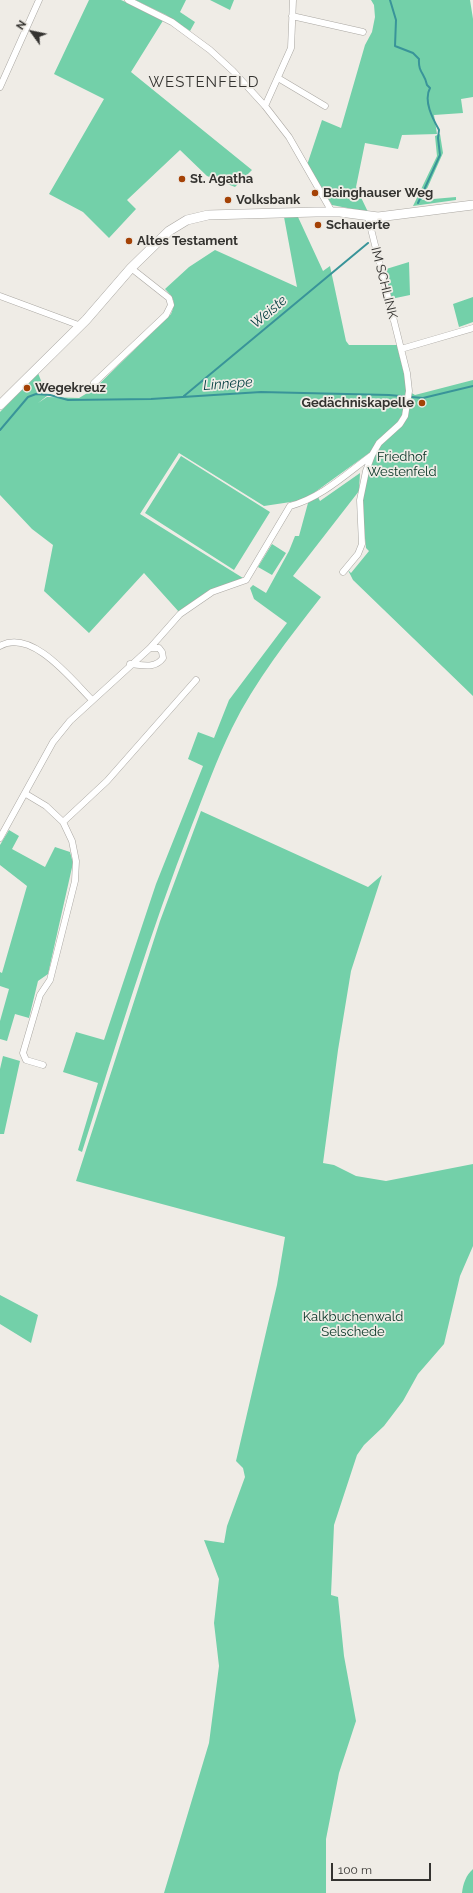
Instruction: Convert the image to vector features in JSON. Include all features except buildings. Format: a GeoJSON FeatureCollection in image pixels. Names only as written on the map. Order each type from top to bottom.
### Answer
{"type":"FeatureCollection","features":[{"type":"Feature","properties":{"kind":"main road"},"geometry":{"type":"LineString","coordinates":[[0,405],[81,326],[131,268],[169,231],[187,220],[208,215],[332,212],[368,217],[398,216],[473,205]]}},
{"type":"Feature","properties":{"kind":"street"},"geometry":{"type":"LineString","coordinates":[[0,87],[39,0]]}},
{"type":"Feature","properties":{"kind":"street"},"geometry":{"type":"LineString","coordinates":[[128,0],[161,15],[210,50],[228,66],[265,106],[289,137],[332,212]]}},
{"type":"Feature","properties":{"kind":"street"},"geometry":{"type":"LineString","coordinates":[[265,106],[291,48],[293,0]]}},
{"type":"Feature","properties":{"kind":"street"},"geometry":{"type":"LineString","coordinates":[[292,16],[363,32]]}},
{"type":"Feature","properties":{"kind":"street"},"geometry":{"type":"LineString","coordinates":[[278,78],[325,106]]}},
{"type":"Feature","properties":{"kind":"street","name":"IM SCHLINK"},"geometry":{"type":"LineString","coordinates":[[343,572],[358,554],[362,544],[360,500],[366,471],[372,455],[385,437],[400,424],[405,416],[409,391],[402,349],[368,217]]}},
{"type":"Feature","properties":{"kind":"street"},"geometry":{"type":"LineString","coordinates":[[94,383],[166,314],[171,305],[169,298],[131,268]]}},
{"type":"Feature","properties":{"kind":"street"},"geometry":{"type":"LineString","coordinates":[[0,296],[81,326]]}},
{"type":"Feature","properties":{"kind":"street"},"geometry":{"type":"LineString","coordinates":[[402,349],[473,328]]}},
{"type":"Feature","properties":{"kind":"street"},"geometry":{"type":"LineString","coordinates":[[0,838],[26,794],[53,742],[70,721],[130,664],[150,648],[180,614],[212,592],[246,580],[290,506],[304,502],[316,496],[372,455]]}},
{"type":"Feature","properties":{"kind":"street"},"geometry":{"type":"LineString","coordinates":[[0,646],[16,643],[29,646],[43,652],[92,700]]}},
{"type":"Feature","properties":{"kind":"street"},"geometry":{"type":"LineString","coordinates":[[130,664],[152,666],[159,664],[163,658],[162,652],[159,648],[150,648]]}},
{"type":"Feature","properties":{"kind":"street"},"geometry":{"type":"LineString","coordinates":[[63,822],[107,781],[196,680]]}},
{"type":"Feature","properties":{"kind":"street"},"geometry":{"type":"LineString","coordinates":[[26,794],[46,806],[63,822],[72,841],[76,861],[75,881],[50,980],[40,995],[23,1053],[26,1060],[44,1065]]}},
{"type":"Feature","properties":{"kind":"green space"},"geometry":{"type":"Polygon","coordinates":[[[89,0],[121,0],[164,19],[131,72],[252,170],[235,187],[207,176],[180,150],[127,200],[136,209],[109,238],[83,212],[49,194],[104,99],[54,74],[89,0]]]}},
{"type":"Feature","properties":{"kind":"green space"},"geometry":{"type":"Polygon","coordinates":[[[135,0],[186,0],[180,12],[195,22],[190,31],[166,15],[135,0]]]}},
{"type":"Feature","properties":{"kind":"green space"},"geometry":{"type":"Polygon","coordinates":[[[210,0],[234,0],[230,10],[210,0]]]}},
{"type":"Feature","properties":{"kind":"green space"},"geometry":{"type":"Polygon","coordinates":[[[371,0],[470,0],[473,19],[473,97],[461,99],[463,113],[434,115],[437,134],[402,135],[398,149],[365,143],[356,187],[368,212],[332,205],[307,165],[322,120],[341,128],[365,45],[372,32],[375,17],[374,5],[371,0]]]}},
{"type":"Feature","properties":{"kind":"green space"},"geometry":{"type":"Polygon","coordinates":[[[440,134],[443,153],[422,200],[456,197],[456,200],[413,206],[437,156],[435,136],[440,134]]]}},
{"type":"Feature","properties":{"kind":"green space"},"geometry":{"type":"Polygon","coordinates":[[[284,217],[298,217],[323,271],[330,266],[346,341],[349,345],[397,345],[407,393],[404,412],[396,424],[372,451],[304,500],[264,506],[179,453],[140,514],[243,578],[179,612],[144,573],[89,633],[44,591],[53,545],[32,529],[0,495],[0,412],[38,373],[47,396],[38,403],[47,397],[79,398],[94,389],[171,314],[174,303],[165,289],[189,267],[215,250],[297,287],[284,217]]]}},
{"type":"Feature","properties":{"kind":"green space"},"geometry":{"type":"Polygon","coordinates":[[[409,262],[410,295],[391,299],[383,270],[409,262]]]}},
{"type":"Feature","properties":{"kind":"green space"},"geometry":{"type":"Polygon","coordinates":[[[473,297],[473,322],[459,327],[453,304],[473,297]]]}},
{"type":"Feature","properties":{"kind":"green space","name":"Friedhof Westenfeld"},"geometry":{"type":"Polygon","coordinates":[[[473,380],[473,696],[353,580],[348,570],[351,573],[369,551],[366,548],[362,509],[366,475],[378,448],[407,416],[409,411],[410,392],[415,395],[473,380]]]}},
{"type":"Feature","properties":{"kind":"green space"},"geometry":{"type":"Polygon","coordinates":[[[181,456],[270,512],[234,570],[145,513],[181,456]]]}},
{"type":"Feature","properties":{"kind":"green space"},"geometry":{"type":"Polygon","coordinates":[[[360,473],[359,491],[293,576],[321,597],[285,644],[251,693],[232,728],[216,764],[177,865],[134,987],[82,1152],[78,1150],[98,1083],[63,1072],[76,1032],[104,1040],[156,884],[203,766],[188,759],[198,732],[214,738],[229,700],[287,623],[254,599],[250,588],[253,585],[266,593],[289,551],[295,536],[299,536],[308,503],[318,497],[320,501],[360,473]]]}},
{"type":"Feature","properties":{"kind":"green space"},"geometry":{"type":"Polygon","coordinates":[[[272,544],[286,553],[272,575],[258,567],[272,544]]]}},
{"type":"Feature","properties":{"kind":"green space","name":"Kalkbuchenwald Selschede"},"geometry":{"type":"Polygon","coordinates":[[[201,811],[368,887],[382,875],[351,971],[338,1050],[323,1163],[334,1165],[356,1176],[386,1181],[473,1164],[473,1246],[460,1276],[444,1344],[418,1374],[403,1401],[384,1426],[364,1445],[357,1455],[334,1525],[331,1595],[338,1597],[344,1656],[356,1721],[339,1773],[326,1839],[326,1893],[164,1893],[209,1743],[219,1666],[214,1623],[219,1579],[204,1540],[224,1543],[227,1526],[245,1477],[243,1468],[236,1461],[277,1285],[285,1237],[76,1181],[160,921],[201,811]]]}},
{"type":"Feature","properties":{"kind":"green space"},"geometry":{"type":"Polygon","coordinates":[[[9,830],[19,836],[12,849],[45,867],[55,847],[70,852],[73,863],[48,974],[38,981],[29,1018],[15,1014],[7,1041],[0,1039],[0,1021],[9,989],[0,986],[0,972],[2,973],[27,886],[0,865],[0,845],[9,830]]]}},
{"type":"Feature","properties":{"kind":"green space"},"geometry":{"type":"Polygon","coordinates":[[[3,1056],[20,1061],[4,1134],[0,1134],[0,1069],[3,1056]]]}},
{"type":"Feature","properties":{"kind":"green space"},"geometry":{"type":"Polygon","coordinates":[[[0,1295],[38,1315],[31,1343],[0,1324],[0,1295]]]}},
{"type":"Feature","properties":{"kind":"green space"},"geometry":{"type":"Polygon","coordinates":[[[473,1869],[473,1893],[462,1893],[465,1880],[473,1869]]]}},
{"type":"Feature","properties":{"kind":"waterway","name":"Weiste"},"geometry":{"type":"LineString","coordinates":[[390,0],[396,20],[395,46],[413,53],[419,59],[421,70],[427,85],[430,88],[428,93],[428,104],[439,130],[438,138],[440,155],[418,203]]}},
{"type":"Feature","properties":{"kind":"waterway","name":"Weiste"},"geometry":{"type":"LineString","coordinates":[[184,396],[368,243]]}},
{"type":"Feature","properties":{"kind":"waterway","name":"Linnepe"},"geometry":{"type":"LineString","coordinates":[[0,430],[28,397],[36,394],[50,395],[68,400],[151,399],[261,392],[389,395],[423,398],[473,386]]}},
{"type":"Feature","properties":{"kind":"place","name":"St. Agatha"},"geometry":{"type":"Point","coordinates":[182,179]}},
{"type":"Feature","properties":{"kind":"place","name":"Bainghauser Weg"},"geometry":{"type":"Point","coordinates":[315,193]}},
{"type":"Feature","properties":{"kind":"place","name":"Volksbank"},"geometry":{"type":"Point","coordinates":[228,200]}},
{"type":"Feature","properties":{"kind":"place","name":"Schauerte"},"geometry":{"type":"Point","coordinates":[318,225]}},
{"type":"Feature","properties":{"kind":"place","name":"Altes Testament"},"geometry":{"type":"Point","coordinates":[129,241]}},
{"type":"Feature","properties":{"kind":"place","name":"Wegekreuz"},"geometry":{"type":"Point","coordinates":[27,388]}},
{"type":"Feature","properties":{"kind":"place","name":"Gedächniskapelle"},"geometry":{"type":"Point","coordinates":[422,403]}},
{"type":"Feature","properties":{"kind":"district","name":"WESTENFELD"},"geometry":{"type":"Point","coordinates":[204,82]}}]}
